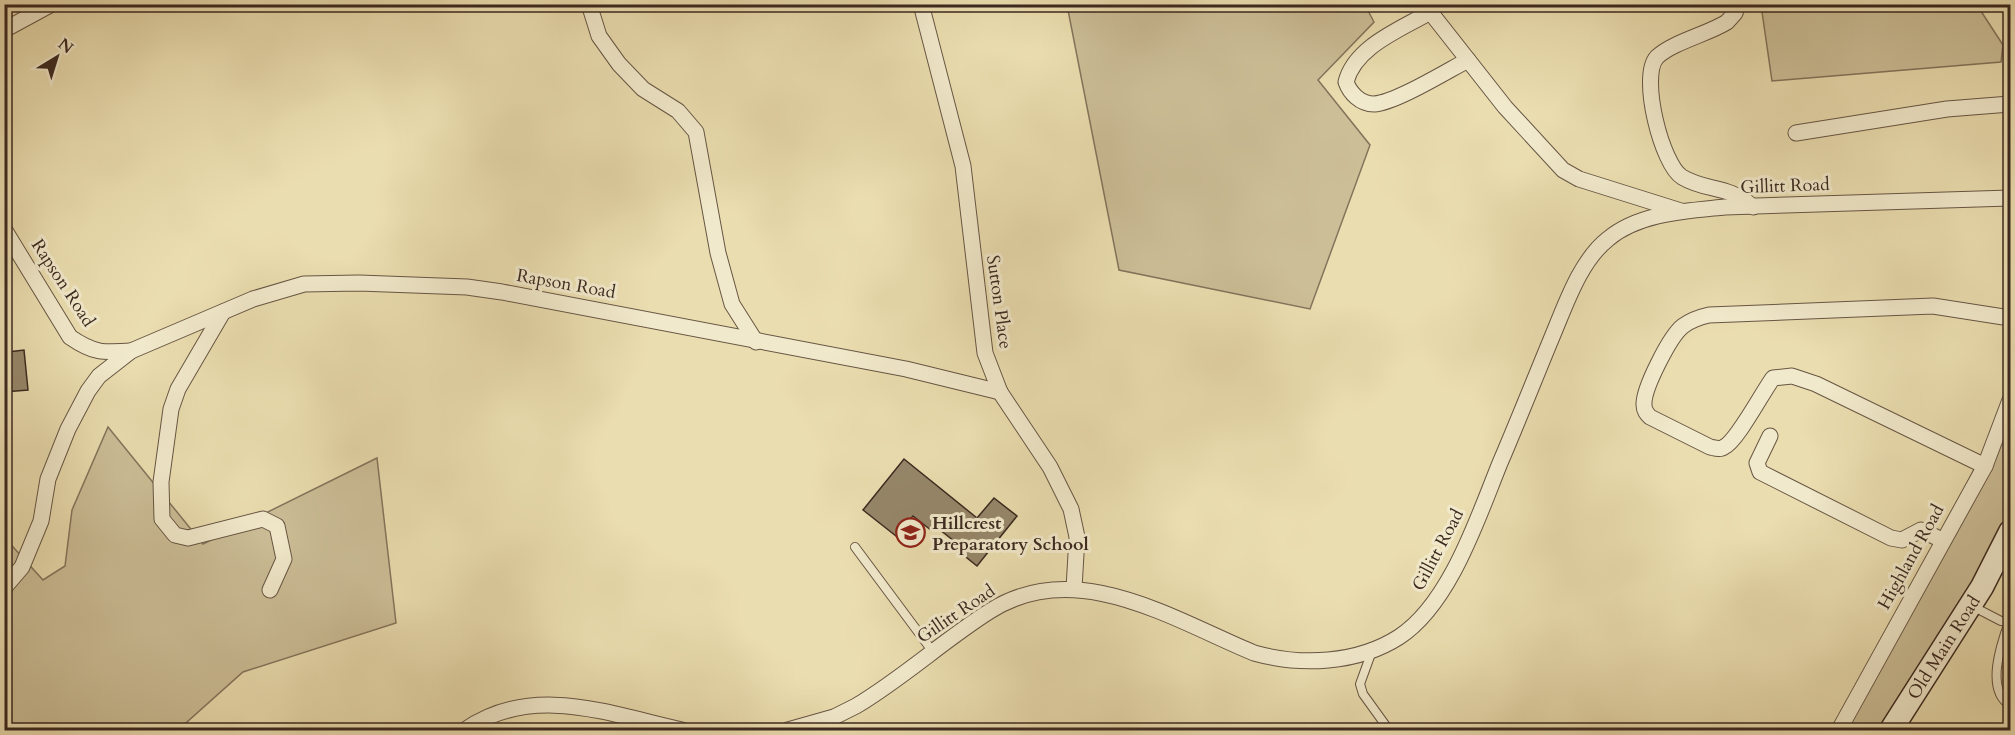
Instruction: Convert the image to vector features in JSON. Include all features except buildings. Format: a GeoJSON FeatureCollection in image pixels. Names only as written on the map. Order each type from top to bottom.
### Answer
{"type":"FeatureCollection","features":[{"type":"Feature","properties":{"kind":"main road","name":"Old Main Road"},"geometry":{"type":"LineString","coordinates":[[1891,730],[1971,605],[2010,532]]}},
{"type":"Feature","properties":{"kind":"street"},"geometry":{"type":"LineString","coordinates":[[4,30],[52,4]]}},
{"type":"Feature","properties":{"kind":"street"},"geometry":{"type":"LineString","coordinates":[[589,4],[599,36],[619,64],[643,89],[678,111],[696,132],[718,253],[732,304],[756,342]]}},
{"type":"Feature","properties":{"kind":"street","name":"Sutton Place"},"geometry":{"type":"LineString","coordinates":[[921,4],[963,166],[985,353],[1000,392],[1050,467],[1071,509],[1077,537],[1074,588]]}},
{"type":"Feature","properties":{"kind":"street"},"geometry":{"type":"LineString","coordinates":[[1738,4],[1727,22],[1658,57],[1651,69],[1649,87],[1660,133],[1672,169],[1685,179],[1737,193],[1754,207]]}},
{"type":"Feature","properties":{"kind":"street"},"geometry":{"type":"LineString","coordinates":[[1468,60],[1382,102],[1364,102],[1350,92],[1346,82],[1351,67],[1357,60],[1427,8],[1531,136],[1563,170],[1580,179],[1682,212]]}},
{"type":"Feature","properties":{"kind":"street"},"geometry":{"type":"LineString","coordinates":[[1796,133],[1947,109],[2010,104]]}},
{"type":"Feature","properties":{"kind":"street","name":"Gillitt Road"},"geometry":{"type":"LineString","coordinates":[[788,730],[834,717],[856,706],[992,609],[1035,593],[1074,588],[1128,599],[1245,649],[1273,658],[1318,661],[1373,649],[1401,636],[1427,611],[1443,588],[1479,515],[1558,323],[1587,264],[1603,243],[1620,230],[1635,223],[1682,212],[1754,207],[2010,198]]}},
{"type":"Feature","properties":{"kind":"street","name":"Rapson Road"},"geometry":{"type":"LineString","coordinates":[[4,229],[70,337],[87,349],[104,353],[130,351]]}},
{"type":"Feature","properties":{"kind":"street","name":"Rapson Road"},"geometry":{"type":"LineString","coordinates":[[4,588],[22,567],[41,521],[48,479],[68,429],[88,391],[99,376],[130,351],[284,288],[304,284],[359,283],[467,287],[643,318],[756,342],[906,369],[1000,392]]}},
{"type":"Feature","properties":{"kind":"street"},"geometry":{"type":"LineString","coordinates":[[1985,466],[1816,384],[1792,376],[1773,378],[1740,429],[1725,447],[1720,448],[1710,447],[1650,417],[1645,412],[1644,402],[1658,367],[1676,332],[1690,321],[1709,315],[1933,306],[2010,318]]}},
{"type":"Feature","properties":{"kind":"street"},"geometry":{"type":"LineString","coordinates":[[223,312],[178,389],[171,410],[161,482],[162,519],[175,535],[188,538],[263,519],[277,526],[284,559],[270,590]]}},
{"type":"Feature","properties":{"kind":"street","name":"Highland Road"},"geometry":{"type":"LineString","coordinates":[[1839,730],[1942,540],[1985,466],[2010,400]]}},
{"type":"Feature","properties":{"kind":"street"},"geometry":{"type":"LineString","coordinates":[[1770,436],[1757,463],[1760,472],[1891,538],[1902,540],[1921,530],[1942,540]]}},
{"type":"Feature","properties":{"kind":"street"},"geometry":{"type":"LineString","coordinates":[[465,730],[491,714],[553,704],[589,707],[682,730]]}},
{"type":"Feature","properties":{"kind":"lane"},"geometry":{"type":"LineString","coordinates":[[855,547],[933,652]]}},
{"type":"Feature","properties":{"kind":"lane"},"geometry":{"type":"LineString","coordinates":[[1971,605],[2001,621],[2010,622],[2003,639],[1998,669],[2000,694],[2010,705]]}},
{"type":"Feature","properties":{"kind":"lane"},"geometry":{"type":"LineString","coordinates":[[1373,649],[1360,684],[1363,694],[1389,730]]}},
{"type":"Feature","properties":{"kind":"shaded area"},"geometry":{"type":"Polygon","coordinates":[[[1067,5],[1365,5],[1374,22],[1318,80],[1370,145],[1310,309],[1119,270],[1067,5]]]}},
{"type":"Feature","properties":{"kind":"shaded area"},"geometry":{"type":"Polygon","coordinates":[[[1761,5],[1977,5],[2003,45],[2001,62],[1772,81],[1761,5]]]}},
{"type":"Feature","properties":{"kind":"shaded area"},"geometry":{"type":"Polygon","coordinates":[[[2010,400],[2010,532],[1891,730],[1839,730],[2010,400]]]}},
{"type":"Feature","properties":{"kind":"shaded area"},"geometry":{"type":"Polygon","coordinates":[[[108,427],[203,544],[377,458],[396,623],[243,672],[178,730],[5,730],[4,537],[43,580],[65,566],[72,510],[108,427]]]}},
{"type":"Feature","properties":{"kind":"place","name":"Hillcrest Preparatory School"},"geometry":{"type":"Point","coordinates":[911,533]}}]}
